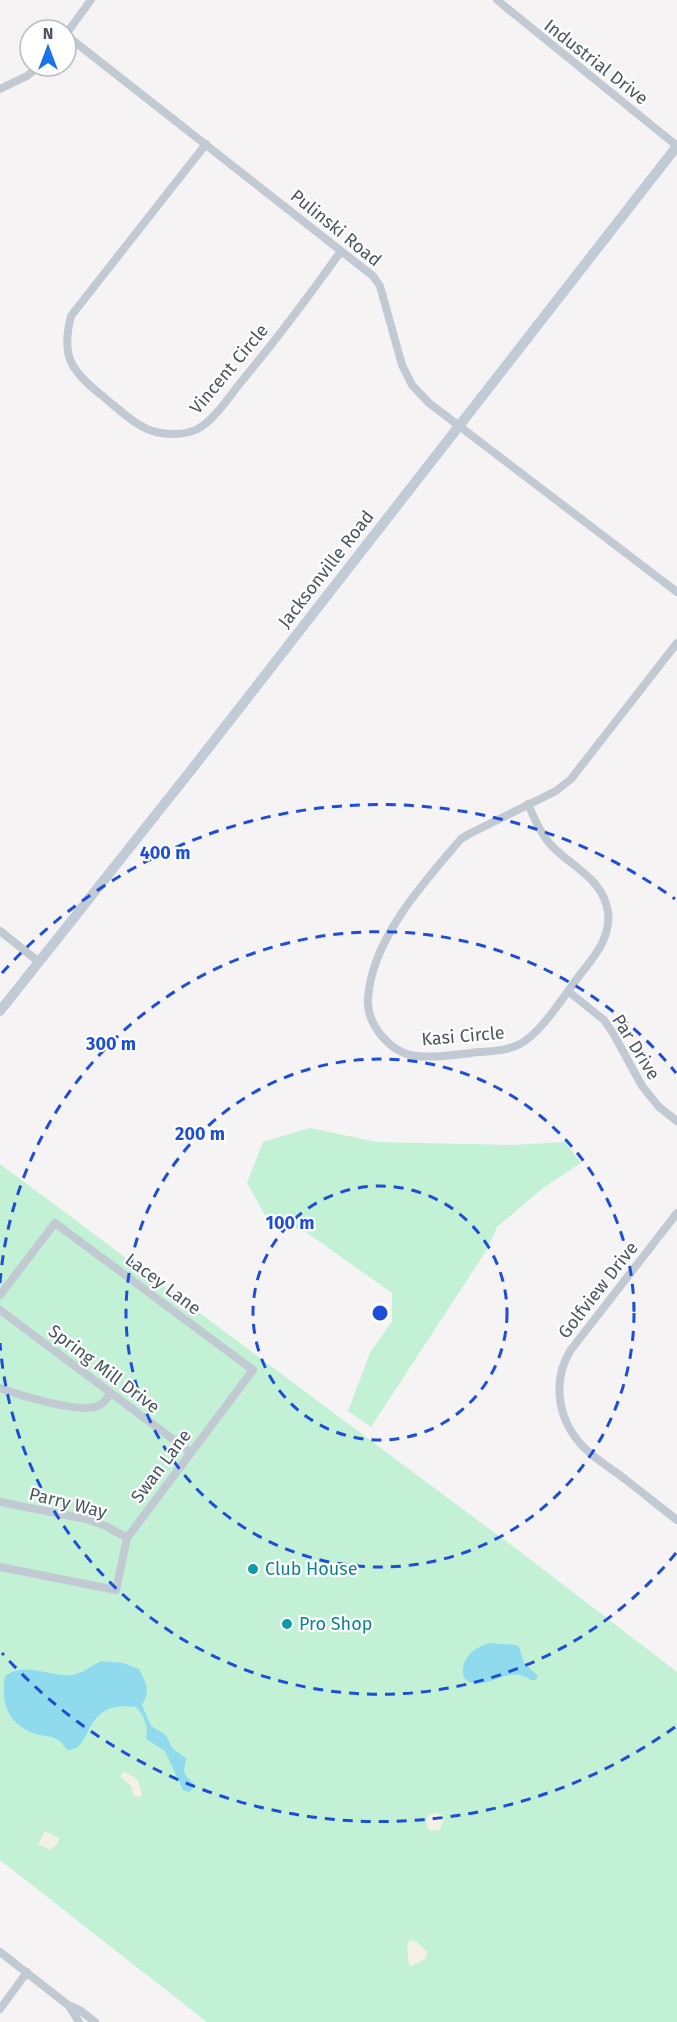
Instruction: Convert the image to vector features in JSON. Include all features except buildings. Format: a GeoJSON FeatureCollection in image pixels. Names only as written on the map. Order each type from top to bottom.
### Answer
{"type":"FeatureCollection","features":[{"type":"Feature","properties":{"kind":"main road","name":"Jacksonville Road"},"geometry":{"type":"LineString","coordinates":[[0,1011],[192,769],[677,146]]}},
{"type":"Feature","properties":{"kind":"street"},"geometry":{"type":"LineString","coordinates":[[78,18],[91,0]]}},
{"type":"Feature","properties":{"kind":"street","name":"Industrial Drive"},"geometry":{"type":"LineString","coordinates":[[497,0],[677,146]]}},
{"type":"Feature","properties":{"kind":"street","name":"Pulinski Road"},"geometry":{"type":"LineString","coordinates":[[78,44],[373,276],[380,286],[402,365],[412,385],[429,403],[677,592]]}},
{"type":"Feature","properties":{"kind":"street"},"geometry":{"type":"LineString","coordinates":[[0,89],[23,78]]}},
{"type":"Feature","properties":{"kind":"street","name":"Vincent Circle"},"geometry":{"type":"LineString","coordinates":[[206,144],[75,308],[67,330],[66,341],[70,360],[82,381],[151,431],[173,434],[200,428],[213,417],[264,354],[341,251]]}},
{"type":"Feature","properties":{"kind":"street","name":"Kasi Circle"},"geometry":{"type":"LineString","coordinates":[[528,804],[536,823],[552,846],[597,885],[608,911],[605,937],[598,952],[529,1039],[512,1048],[428,1056],[402,1052],[386,1040],[375,1026],[370,1014],[368,997],[372,978],[386,939],[395,923],[461,840],[469,834],[528,804],[556,791],[571,779],[677,643]]}},
{"type":"Feature","properties":{"kind":"street"},"geometry":{"type":"LineString","coordinates":[[0,931],[39,962]]}},
{"type":"Feature","properties":{"kind":"street","name":"Par Drive"},"geometry":{"type":"LineString","coordinates":[[568,991],[604,1020],[614,1033],[642,1086],[659,1107],[677,1121]]}},
{"type":"Feature","properties":{"kind":"street","name":"Golfview Drive"},"geometry":{"type":"LineString","coordinates":[[677,1213],[570,1351],[561,1373],[560,1398],[564,1418],[582,1446],[677,1520]]}},
{"type":"Feature","properties":{"kind":"street","name":"Lacey Lane"},"geometry":{"type":"LineString","coordinates":[[0,1295],[55,1222],[253,1370]]}},
{"type":"Feature","properties":{"kind":"street","name":"Spring Mill Drive"},"geometry":{"type":"LineString","coordinates":[[0,1310],[190,1452]]}},
{"type":"Feature","properties":{"kind":"street","name":"Swan Lane"},"geometry":{"type":"LineString","coordinates":[[0,1567],[116,1590],[127,1538],[253,1370]]}},
{"type":"Feature","properties":{"kind":"street"},"geometry":{"type":"LineString","coordinates":[[0,1388],[51,1403],[89,1408],[102,1404],[111,1393]]}},
{"type":"Feature","properties":{"kind":"street","name":"Parry Way"},"geometry":{"type":"LineString","coordinates":[[0,1502],[86,1519],[106,1526],[127,1538]]}},
{"type":"Feature","properties":{"kind":"street"},"geometry":{"type":"LineString","coordinates":[[0,1952],[68,2005],[81,2011],[95,2022]]}},
{"type":"Feature","properties":{"kind":"street"},"geometry":{"type":"LineString","coordinates":[[0,2008],[27,1972]]}},
{"type":"Feature","properties":{"kind":"street"},"geometry":{"type":"LineString","coordinates":[[68,2005],[79,2022]]}},
{"type":"Feature","properties":{"kind":"green space"},"geometry":{"type":"Polygon","coordinates":[[[310,1128],[377,1142],[512,1145],[565,1142],[581,1163],[543,1188],[497,1227],[486,1251],[371,1427],[348,1411],[370,1353],[392,1321],[392,1293],[306,1232],[265,1215],[247,1183],[263,1142],[310,1128]]]}},
{"type":"Feature","properties":{"kind":"green space"},"geometry":{"type":"Polygon","coordinates":[[[0,1164],[531,1560],[677,1672],[677,2022],[207,2022],[0,1860],[0,1164]]]}},
{"type":"Feature","properties":{"kind":"sand"},"geometry":{"type":"Polygon","coordinates":[[[124,1772],[138,1780],[142,1795],[134,1796],[131,1786],[120,1776],[124,1772]]]}},
{"type":"Feature","properties":{"kind":"sand"},"geometry":{"type":"Polygon","coordinates":[[[435,1813],[442,1815],[444,1819],[438,1831],[429,1830],[426,1821],[428,1816],[435,1813]]]}},
{"type":"Feature","properties":{"kind":"sand"},"geometry":{"type":"Polygon","coordinates":[[[45,1831],[59,1838],[58,1843],[51,1850],[38,1844],[45,1831]]]}},
{"type":"Feature","properties":{"kind":"sand"},"geometry":{"type":"Polygon","coordinates":[[[410,1940],[416,1941],[427,1952],[426,1958],[412,1966],[409,1965],[407,1945],[410,1940]]]}},
{"type":"Feature","properties":{"kind":"water"},"geometry":{"type":"Polygon","coordinates":[[[489,1643],[517,1645],[524,1663],[538,1676],[536,1680],[514,1675],[476,1683],[464,1678],[463,1667],[467,1657],[474,1650],[489,1643]]]}},
{"type":"Feature","properties":{"kind":"water"},"geometry":{"type":"Polygon","coordinates":[[[101,1661],[123,1663],[139,1669],[147,1691],[142,1705],[151,1726],[166,1735],[172,1748],[186,1758],[184,1771],[194,1784],[191,1791],[183,1790],[165,1751],[146,1739],[147,1728],[143,1716],[136,1707],[106,1710],[97,1717],[82,1742],[76,1748],[68,1750],[56,1739],[21,1727],[9,1714],[4,1697],[5,1676],[21,1670],[71,1675],[101,1661]]]}},
{"type":"Feature","properties":{"kind":"place","name":"Club House"},"geometry":{"type":"Point","coordinates":[253,1569]}},
{"type":"Feature","properties":{"kind":"place","name":"Pro Shop"},"geometry":{"type":"Point","coordinates":[287,1624]}}]}
